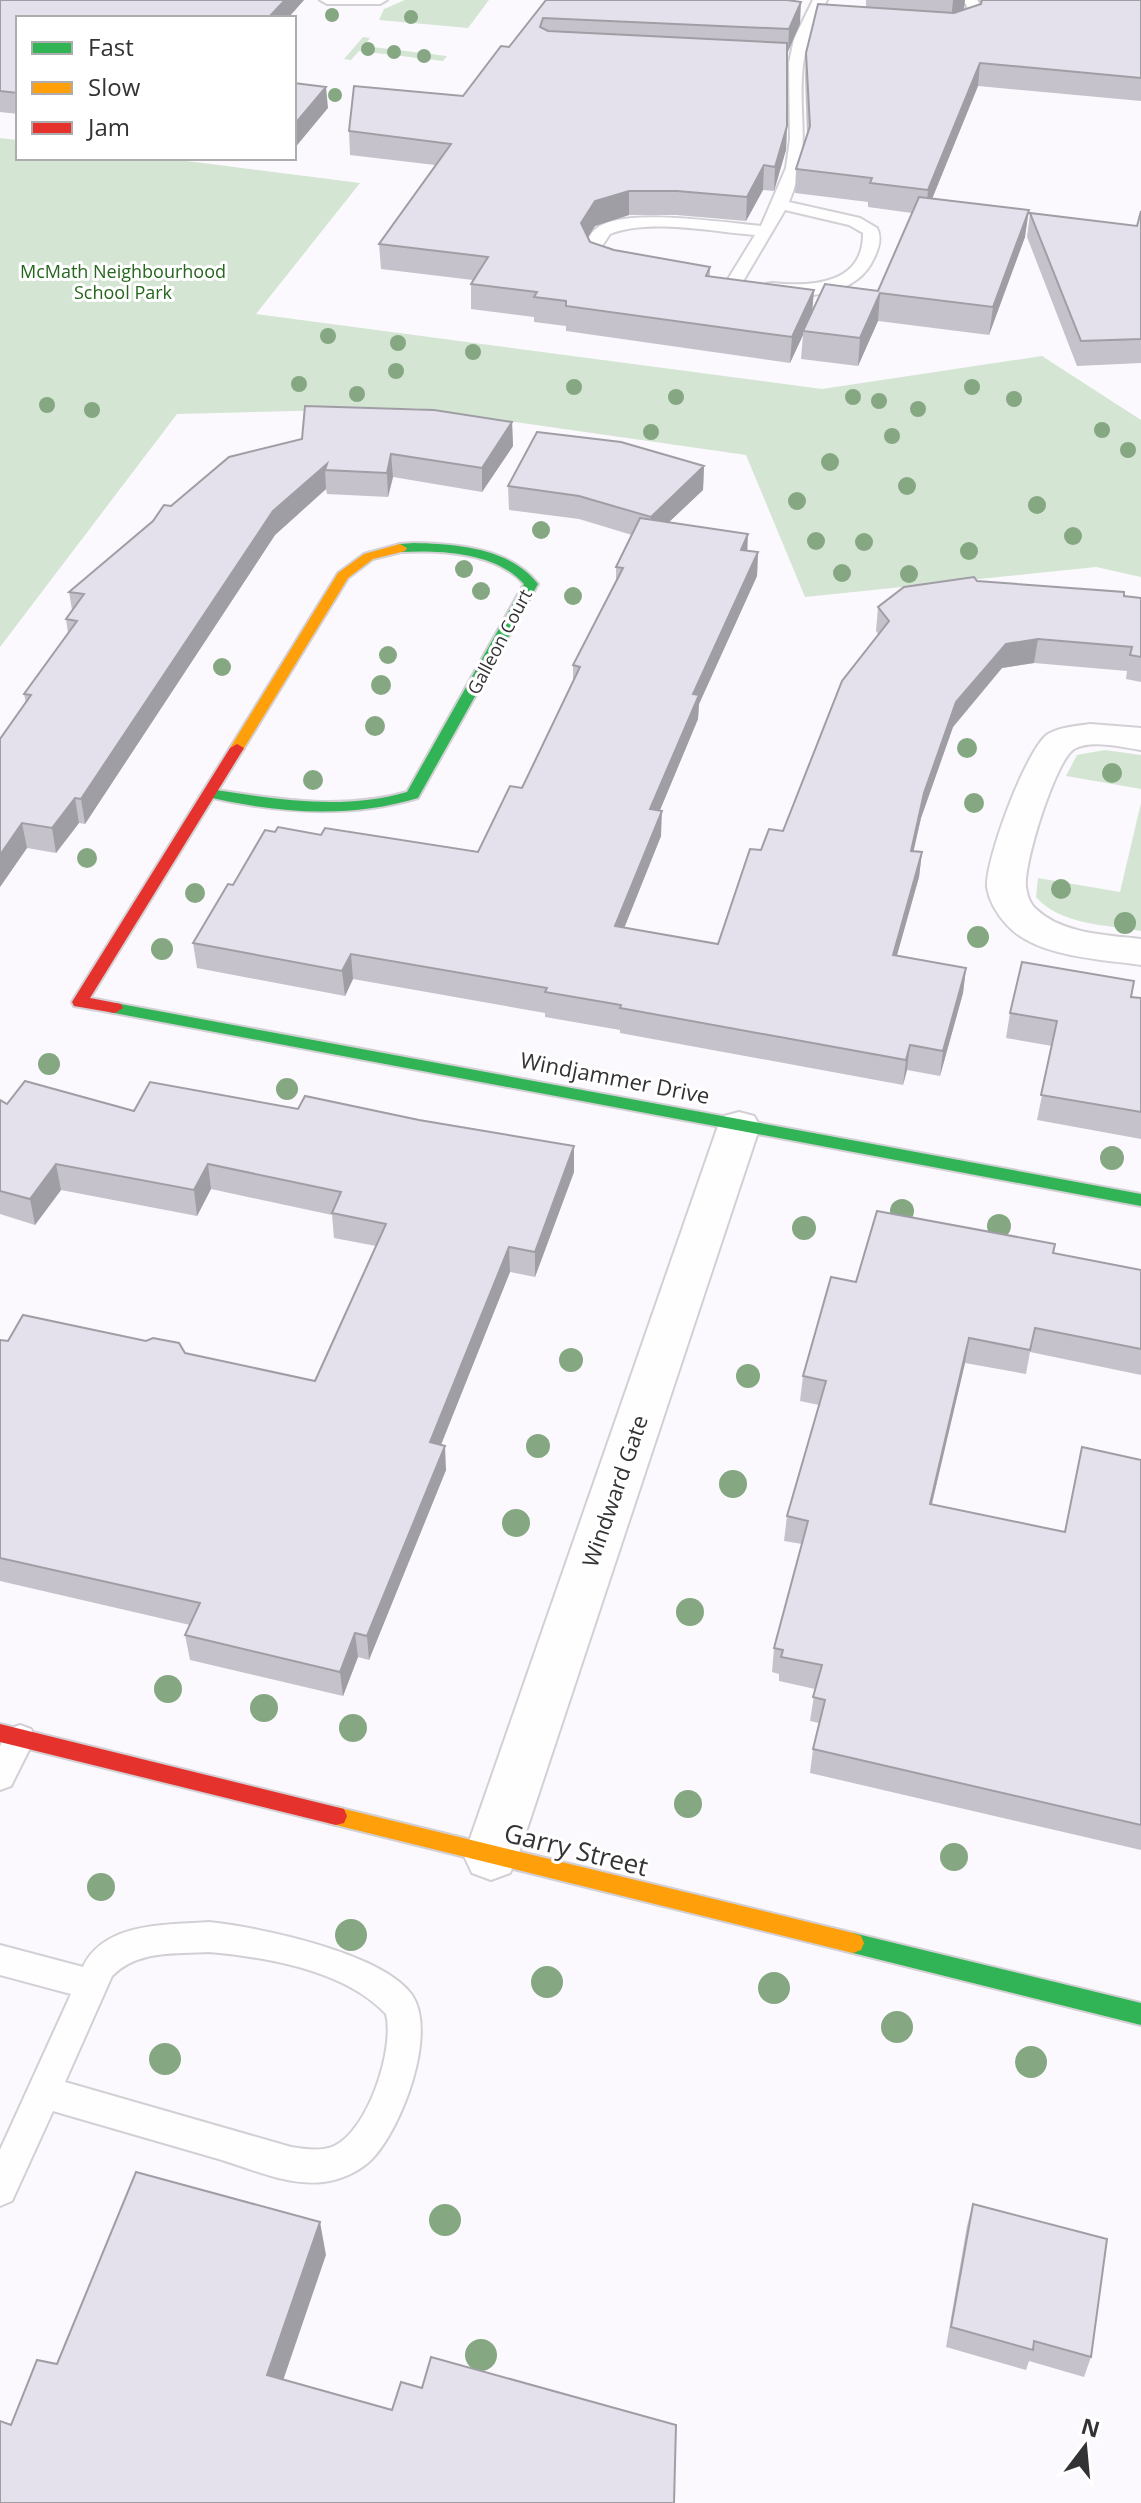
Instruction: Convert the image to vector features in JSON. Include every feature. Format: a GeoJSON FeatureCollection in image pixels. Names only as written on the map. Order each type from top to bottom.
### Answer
{"type":"FeatureCollection","features":[{"type":"Feature","properties":{"kind":"street","name":"Galleon Court"},"geometry":{"type":"LineString","coordinates":[[80,1002],[209,793],[343,576],[356,562],[376,551],[416,546],[504,560],[524,571],[531,584],[527,596],[413,795],[386,807],[355,813],[209,793]]}},
{"type":"Feature","properties":{"kind":"street"},"geometry":{"type":"LineString","coordinates":[[1141,739],[1093,735],[1075,737],[1051,749],[1040,770],[1006,885],[1007,900],[1015,913],[1032,925],[1072,939],[1141,952]]}},
{"type":"Feature","properties":{"kind":"street","name":"Windjammer Drive"},"geometry":{"type":"LineString","coordinates":[[80,1002],[1141,1200]]}},
{"type":"Feature","properties":{"kind":"street","name":"Windward Gate"},"geometry":{"type":"LineString","coordinates":[[491,1856],[739,1126]]}},
{"type":"Feature","properties":{"kind":"street","name":"Garry Street"},"geometry":{"type":"LineString","coordinates":[[10,1736],[1141,2014]]}},
{"type":"Feature","properties":{"kind":"lane"},"geometry":{"type":"LineString","coordinates":[[327,0],[380,0]]}},
{"type":"Feature","properties":{"kind":"lane"},"geometry":{"type":"LineString","coordinates":[[779,204],[854,221],[871,231],[873,239],[865,263],[849,279],[834,286],[788,290],[740,284],[779,204],[798,147],[787,59],[818,18],[820,0]]}},
{"type":"Feature","properties":{"kind":"lane"},"geometry":{"type":"LineString","coordinates":[[941,28],[964,27],[973,21],[974,6],[970,0]]}},
{"type":"Feature","properties":{"kind":"lane"},"geometry":{"type":"LineString","coordinates":[[626,269],[597,260],[592,249],[599,234],[610,227],[665,225],[765,231]]}},
{"type":"Feature","properties":{"kind":"lane"},"geometry":{"type":"LineString","coordinates":[[0,1777],[10,1736]]}},
{"type":"Feature","properties":{"kind":"lane"},"geometry":{"type":"LineString","coordinates":[[0,2189],[92,1985],[111,1952],[126,1945],[226,1937],[361,1975],[380,1985],[400,2005],[407,2034],[375,2129],[350,2157],[321,2167],[283,2162],[44,2092]]}},
{"type":"Feature","properties":{"kind":"lane"},"geometry":{"type":"LineString","coordinates":[[0,1960],[92,1985]]}},
{"type":"Feature","properties":{"kind":"green space"},"geometry":{"type":"Polygon","coordinates":[[[405,0],[489,0],[468,28],[379,20],[384,9],[405,0]]]}},
{"type":"Feature","properties":{"kind":"green space"},"geometry":{"type":"Polygon","coordinates":[[[363,37],[370,38],[364,46],[447,56],[443,61],[359,51],[351,60],[344,59],[363,37]]]}},
{"type":"Feature","properties":{"kind":"green space","name":"McMath Neighbourhood School Park"},"geometry":{"type":"Polygon","coordinates":[[[0,138],[16,140],[16,160],[179,160],[360,183],[256,314],[822,389],[1042,356],[1141,420],[1141,577],[1096,567],[805,597],[746,455],[417,408],[177,414],[0,647],[0,138]]]}},
{"type":"Feature","properties":{"kind":"green space"},"geometry":{"type":"Polygon","coordinates":[[[1105,750],[1141,755],[1141,789],[1066,776],[1077,755],[1105,750]]]}},
{"type":"Feature","properties":{"kind":"green space"},"geometry":{"type":"Polygon","coordinates":[[[1141,803],[1141,931],[1071,918],[1046,906],[1036,897],[1038,878],[1120,892],[1141,803]]]}},
{"type":"Feature","properties":{"kind":"building"},"geometry":{"type":"Polygon","coordinates":[[[0,0],[285,0],[270,16],[16,16],[16,93],[0,91],[0,0]]]}},
{"type":"Feature","properties":{"kind":"building"},"geometry":{"type":"Polygon","coordinates":[[[546,0],[801,2],[789,29],[543,18],[540,27],[548,31],[787,43],[787,126],[775,167],[764,165],[747,197],[677,191],[629,191],[595,201],[581,223],[590,242],[614,250],[710,267],[706,276],[814,290],[792,337],[566,306],[566,301],[534,297],[537,292],[471,284],[488,257],[379,244],[451,144],[349,131],[354,86],[463,96],[501,46],[509,47],[546,0]]]}},
{"type":"Feature","properties":{"kind":"building"},"geometry":{"type":"Polygon","coordinates":[[[982,0],[1141,0],[1141,78],[980,63],[928,190],[870,183],[872,178],[796,169],[810,126],[806,53],[818,4],[954,13],[981,4],[982,0]]]}},
{"type":"Feature","properties":{"kind":"building"},"geometry":{"type":"Polygon","coordinates":[[[296,83],[326,87],[296,123],[296,83]]]}},
{"type":"Feature","properties":{"kind":"building"},"geometry":{"type":"Polygon","coordinates":[[[919,197],[1029,210],[993,307],[880,293],[860,338],[803,331],[825,284],[878,291],[919,197]]]}},
{"type":"Feature","properties":{"kind":"building"},"geometry":{"type":"Polygon","coordinates":[[[1141,211],[1141,339],[1081,341],[1030,213],[1137,226],[1141,211]]]}},
{"type":"Feature","properties":{"kind":"building"},"geometry":{"type":"Polygon","coordinates":[[[305,406],[434,410],[512,422],[482,468],[391,454],[387,473],[325,470],[327,464],[273,511],[81,799],[75,798],[52,828],[22,823],[0,855],[0,739],[31,695],[24,694],[77,621],[66,619],[84,594],[69,592],[153,521],[164,505],[171,506],[229,457],[302,439],[305,406]]]}},
{"type":"Feature","properties":{"kind":"building"},"geometry":{"type":"Polygon","coordinates":[[[537,432],[621,442],[704,466],[651,517],[579,496],[508,486],[537,432]]]}},
{"type":"Feature","properties":{"kind":"building"},"geometry":{"type":"Polygon","coordinates":[[[640,518],[748,534],[741,550],[758,552],[693,694],[699,695],[650,809],[662,811],[615,926],[718,944],[750,849],[761,850],[769,829],[783,831],[842,681],[889,621],[878,607],[904,587],[974,577],[977,581],[1124,592],[1124,596],[1141,598],[1141,657],[1130,655],[1132,647],[1038,639],[1006,644],[956,702],[924,793],[911,851],[922,852],[893,955],[966,968],[943,1051],[910,1045],[906,1060],[620,1008],[621,1005],[545,992],[547,988],[351,954],[342,971],[193,943],[228,884],[233,885],[265,830],[275,832],[278,827],[321,835],[325,828],[478,852],[510,786],[522,788],[580,667],[573,665],[623,568],[616,567],[640,518]]]}},
{"type":"Feature","properties":{"kind":"building"},"geometry":{"type":"Polygon","coordinates":[[[1022,962],[1134,981],[1131,997],[1141,998],[1141,1112],[1041,1095],[1057,1021],[1010,1013],[1022,962]]]}},
{"type":"Feature","properties":{"kind":"building"},"geometry":{"type":"Polygon","coordinates":[[[25,1081],[134,1111],[150,1082],[298,1109],[305,1096],[419,1120],[574,1146],[535,1252],[509,1247],[430,1442],[445,1446],[367,1636],[355,1633],[340,1672],[185,1635],[200,1603],[0,1558],[0,1340],[8,1341],[23,1315],[146,1341],[153,1338],[179,1343],[185,1353],[315,1381],[386,1224],[332,1213],[341,1192],[208,1164],[194,1190],[56,1164],[30,1199],[0,1191],[0,1100],[7,1104],[25,1081]]]}},
{"type":"Feature","properties":{"kind":"building"},"geometry":{"type":"Polygon","coordinates":[[[877,1211],[1055,1244],[1053,1253],[1141,1270],[1141,1349],[1035,1328],[1030,1350],[969,1338],[930,1504],[1065,1532],[1082,1447],[1141,1460],[1141,1825],[813,1749],[825,1700],[813,1697],[822,1665],[781,1657],[783,1650],[774,1648],[808,1521],[787,1516],[826,1381],[803,1376],[831,1277],[856,1282],[877,1211]]]}},
{"type":"Feature","properties":{"kind":"building"},"geometry":{"type":"Polygon","coordinates":[[[136,2172],[320,2222],[267,2375],[392,2410],[401,2382],[422,2388],[431,2357],[676,2425],[674,2503],[0,2503],[0,2421],[11,2425],[37,2360],[57,2364],[136,2172]]]}},
{"type":"Feature","properties":{"kind":"building"},"geometry":{"type":"Polygon","coordinates":[[[973,2204],[1107,2239],[1091,2357],[1034,2341],[1033,2350],[951,2327],[973,2204]]]}},
{"type":"Feature","properties":{"kind":"traffic: fast"},"geometry":{"type":"LineString","coordinates":[[209,793],[311,808],[362,807],[413,795],[531,584],[522,573],[491,558],[451,549],[400,548]]}},
{"type":"Feature","properties":{"kind":"traffic: fast"},"geometry":{"type":"LineString","coordinates":[[115,1008],[1141,1200]]}},
{"type":"Feature","properties":{"kind":"traffic: fast"},"geometry":{"type":"LineString","coordinates":[[853,1943],[1141,2014]]}},
{"type":"Feature","properties":{"kind":"traffic: slow"},"geometry":{"type":"LineString","coordinates":[[237,748],[343,576],[368,556],[400,548]]}},
{"type":"Feature","properties":{"kind":"traffic: slow"},"geometry":{"type":"LineString","coordinates":[[336,1816],[853,1943]]}},
{"type":"Feature","properties":{"kind":"traffic: jam"},"geometry":{"type":"LineString","coordinates":[[115,1008],[80,1002],[237,748]]}},
{"type":"Feature","properties":{"kind":"traffic: jam"},"geometry":{"type":"LineString","coordinates":[[0,1733],[336,1816]]}}]}
